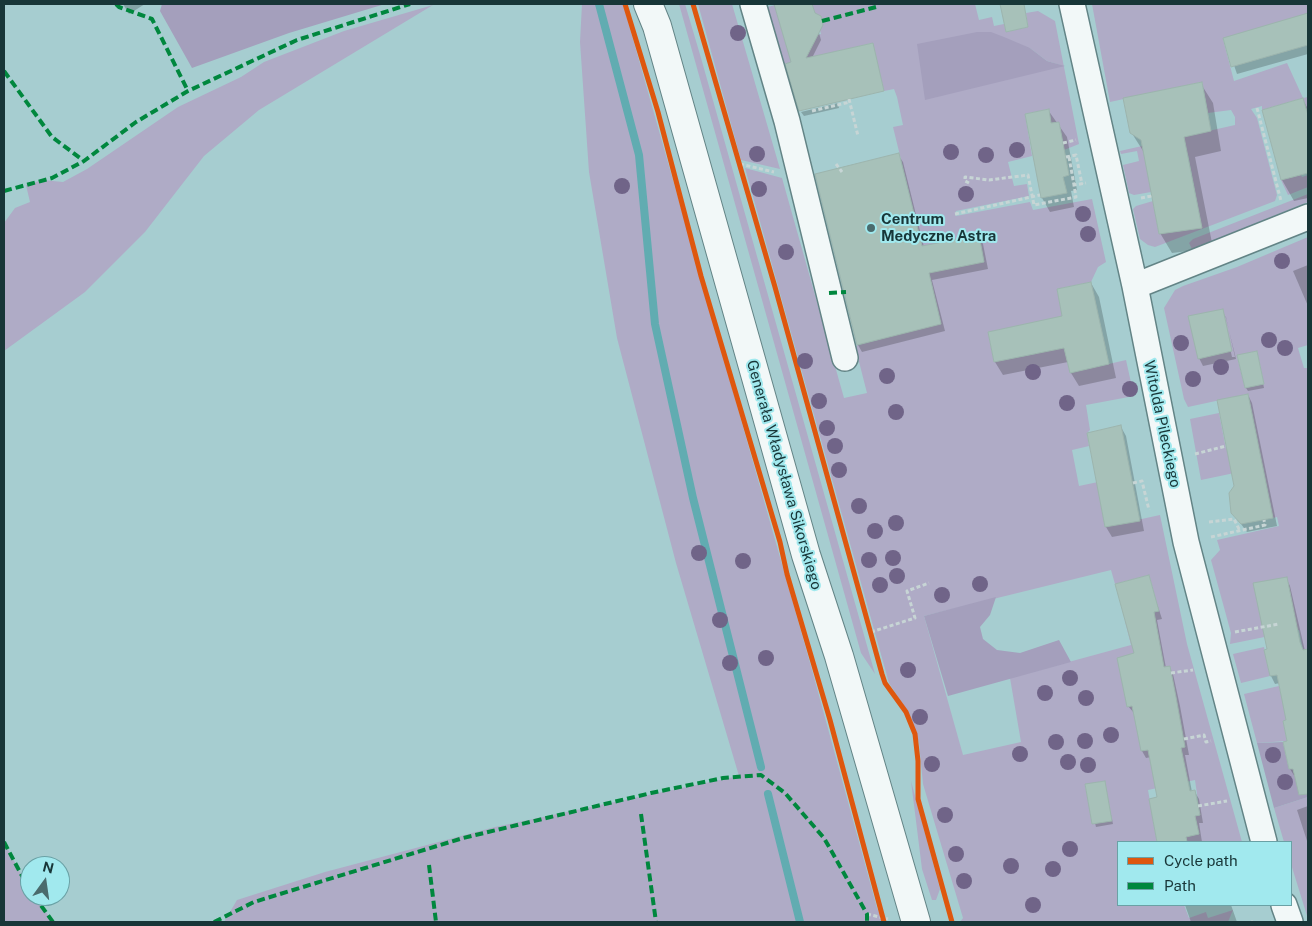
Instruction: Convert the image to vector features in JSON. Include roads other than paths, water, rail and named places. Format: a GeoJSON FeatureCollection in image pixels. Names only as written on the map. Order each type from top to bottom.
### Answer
{"type":"FeatureCollection","features":[{"type":"Feature","properties":{"kind":"main road","name":"Generała Władysława Sikorskiego"},"geometry":{"type":"LineString","coordinates":[[653,11],[806,555],[850,692],[916,922]]}},
{"type":"Feature","properties":{"kind":"street"},"geometry":{"type":"LineString","coordinates":[[753,4],[786,118],[845,358]]}},
{"type":"Feature","properties":{"kind":"street","name":"Witolda Pileckiego"},"geometry":{"type":"LineString","coordinates":[[1072,4],[1134,286],[1186,542],[1252,802],[1264,841]]}},
{"type":"Feature","properties":{"kind":"street"},"geometry":{"type":"LineString","coordinates":[[1134,286],[1308,216]]}},
{"type":"Feature","properties":{"kind":"street"},"geometry":{"type":"LineString","coordinates":[[1284,906],[1290,922]]}},
{"type":"Feature","properties":{"kind":"waterway"},"geometry":{"type":"LineString","coordinates":[[599,4],[639,155],[655,324],[693,498],[761,767]]}},
{"type":"Feature","properties":{"kind":"waterway"},"geometry":{"type":"LineString","coordinates":[[768,794],[800,922]]}},
{"type":"Feature","properties":{"kind":"place","name":"Centrum Medyczne Astra"},"geometry":{"type":"Point","coordinates":[871,228]}}]}
